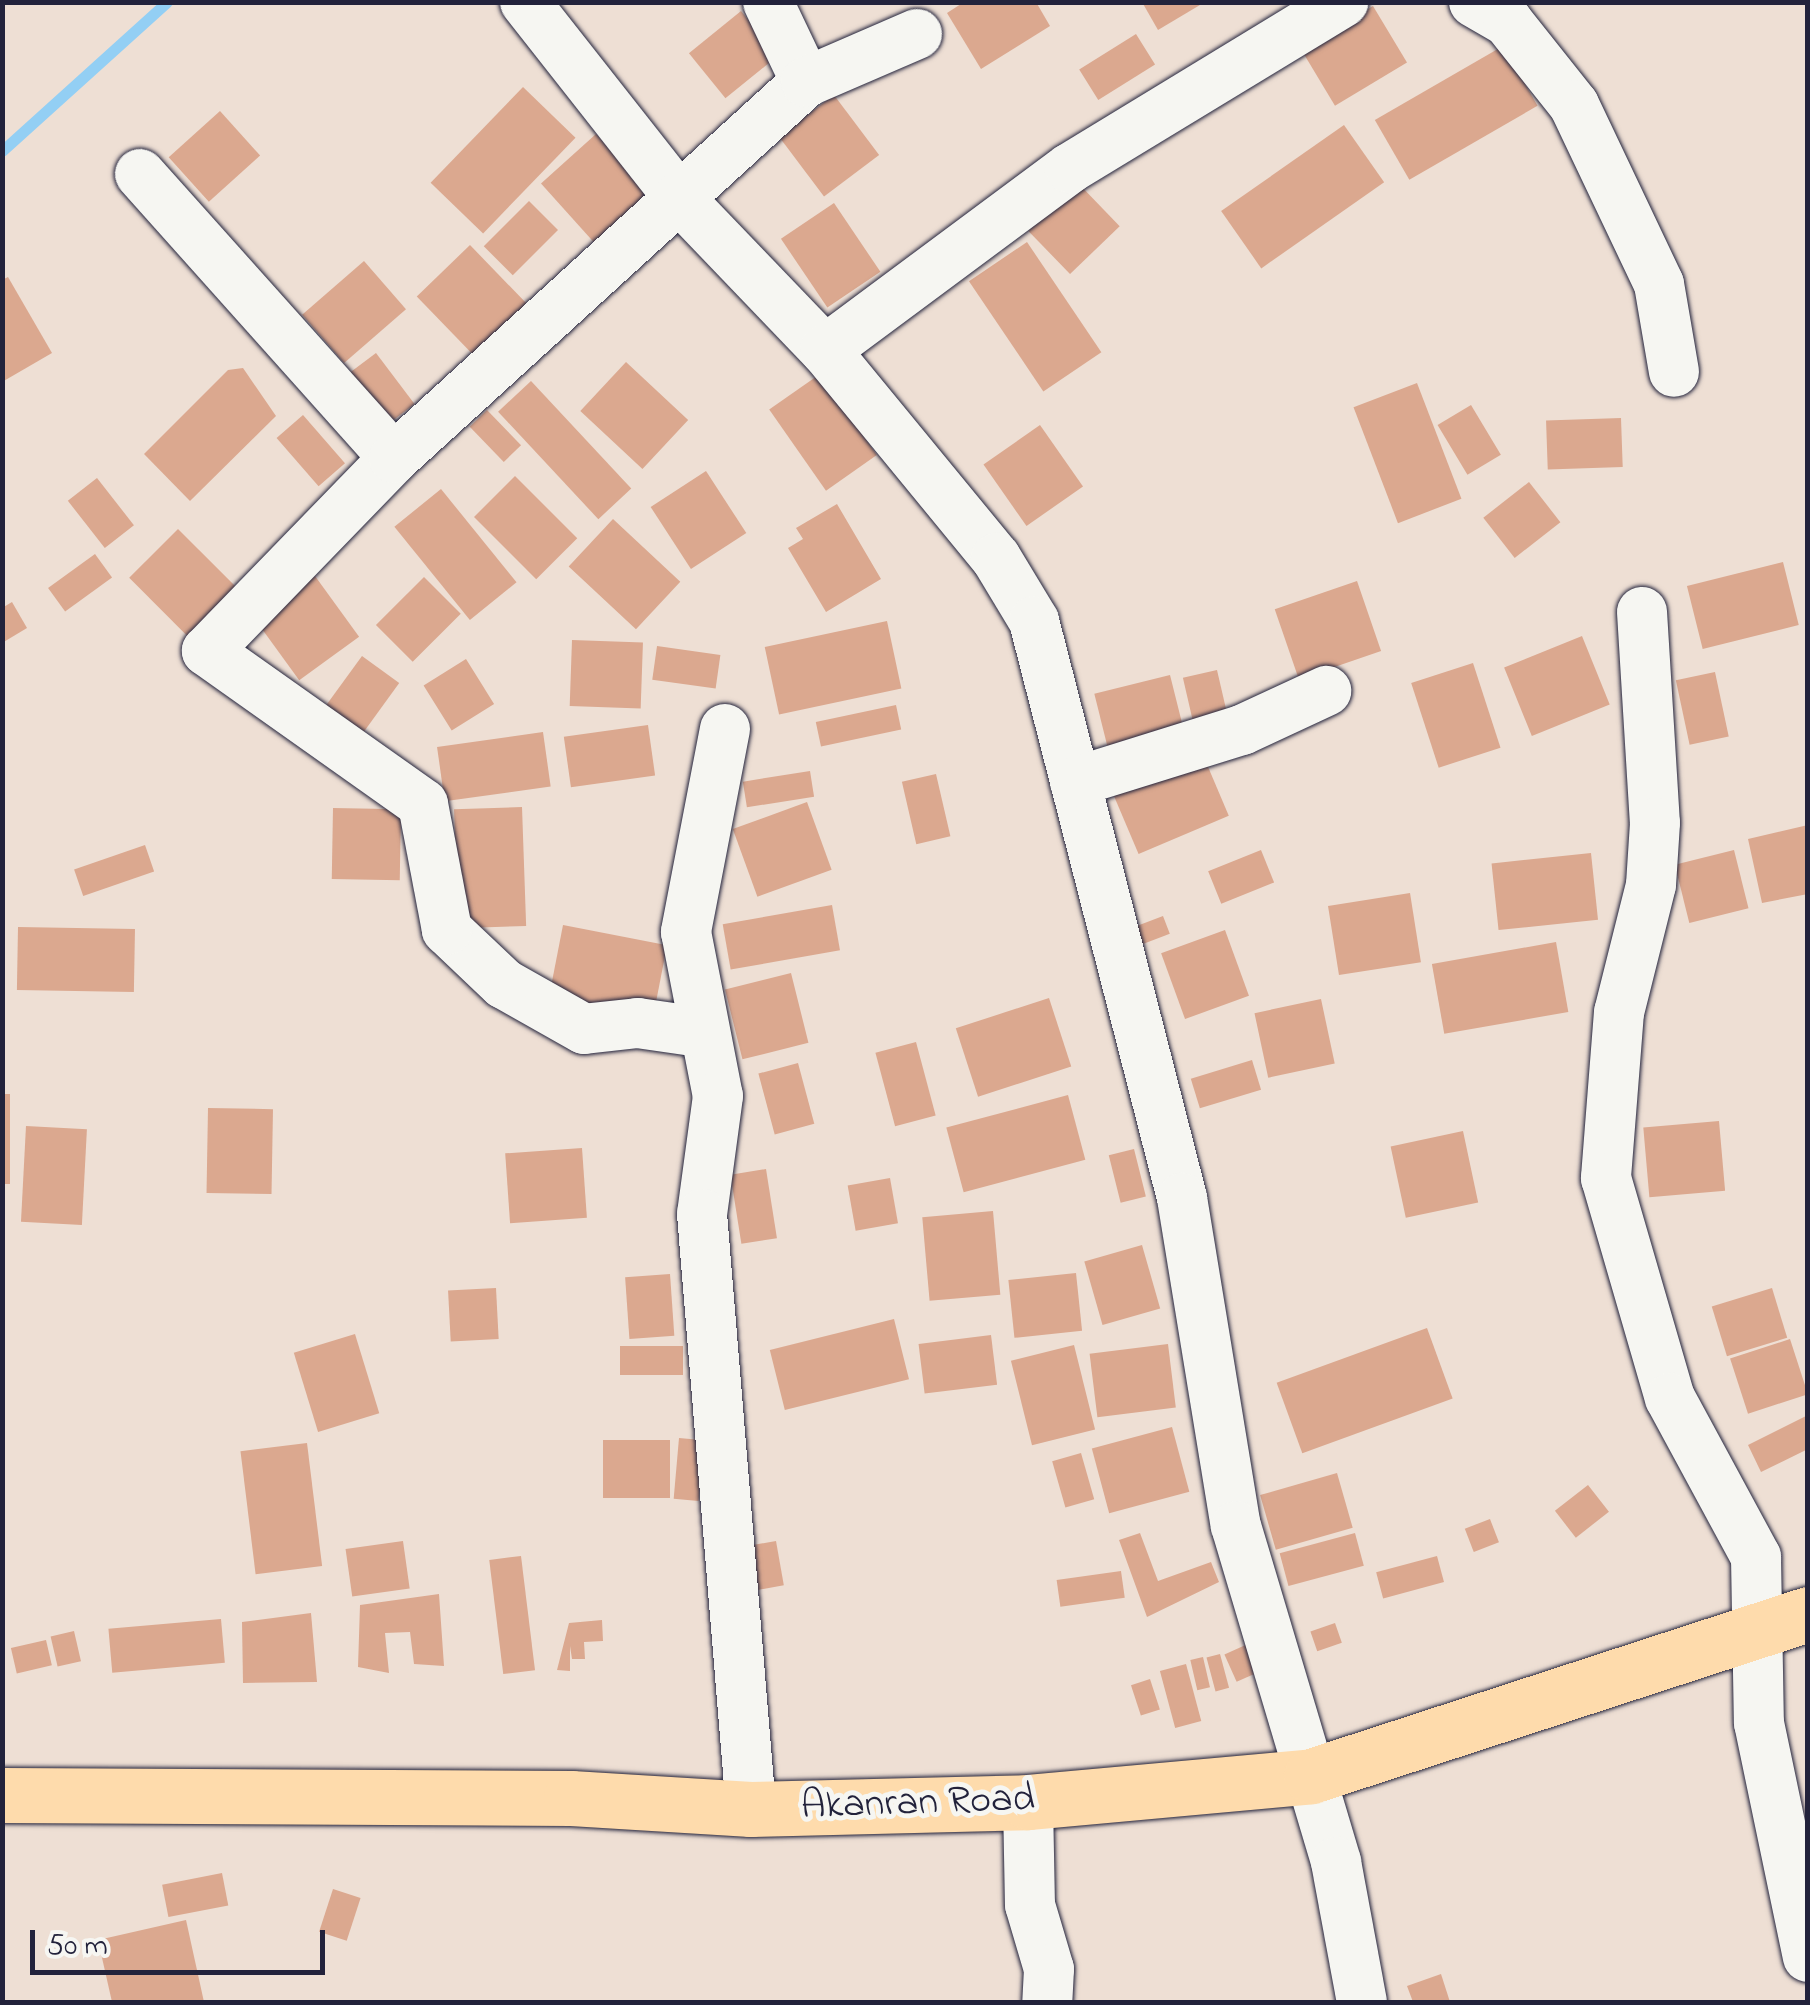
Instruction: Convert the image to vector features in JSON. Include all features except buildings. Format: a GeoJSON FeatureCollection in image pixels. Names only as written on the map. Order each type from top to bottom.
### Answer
{"type":"FeatureCollection","features":[{"type":"Feature","properties":{"kind":"main road","name":"Akanran Road"},"geometry":{"type":"LineString","coordinates":[[2,1795],[571,1798],[751,1809],[1028,1802],[1311,1776],[1752,1636],[1808,1614]]}},
{"type":"Feature","properties":{"kind":"street"},"geometry":{"type":"LineString","coordinates":[[525,2],[679,198],[825,350],[996,558],[1034,621],[1182,1198],[1236,1526],[1311,1776],[1362,2002]]}},
{"type":"Feature","properties":{"kind":"street"},"geometry":{"type":"LineString","coordinates":[[768,2],[806,82]]}},
{"type":"Feature","properties":{"kind":"street"},"geometry":{"type":"LineString","coordinates":[[825,350],[1070,168],[1343,2]]}},
{"type":"Feature","properties":{"kind":"street"},"geometry":{"type":"LineString","coordinates":[[1474,2],[1508,22],[1574,105],[1659,284],[1674,372]]}},
{"type":"Feature","properties":{"kind":"street"},"geometry":{"type":"LineString","coordinates":[[700,1032],[638,1023],[584,1029],[504,984],[447,930],[423,804],[208,651],[394,458],[806,82],[917,34]]}},
{"type":"Feature","properties":{"kind":"street"},"geometry":{"type":"LineString","coordinates":[[140,174],[394,458]]}},
{"type":"Feature","properties":{"kind":"street"},"geometry":{"type":"LineString","coordinates":[[1642,612],[1656,823],[1651,885],[1619,1012],[1606,1178],[1670,1398],[1756,1557],[1752,1636],[1759,1724],[1808,1957]]}},
{"type":"Feature","properties":{"kind":"street"},"geometry":{"type":"LineString","coordinates":[[1075,782],[1242,730],[1326,692]]}},
{"type":"Feature","properties":{"kind":"street"},"geometry":{"type":"LineString","coordinates":[[725,729],[686,932],[700,1032],[718,1096],[702,1214],[751,1809]]}},
{"type":"Feature","properties":{"kind":"street"},"geometry":{"type":"LineString","coordinates":[[1028,1802],[1030,1905],[1049,1969],[1047,2002]]}},
{"type":"Feature","properties":{"kind":"waterway"},"geometry":{"type":"LineString","coordinates":[[2,151],[167,2]]}}]}
